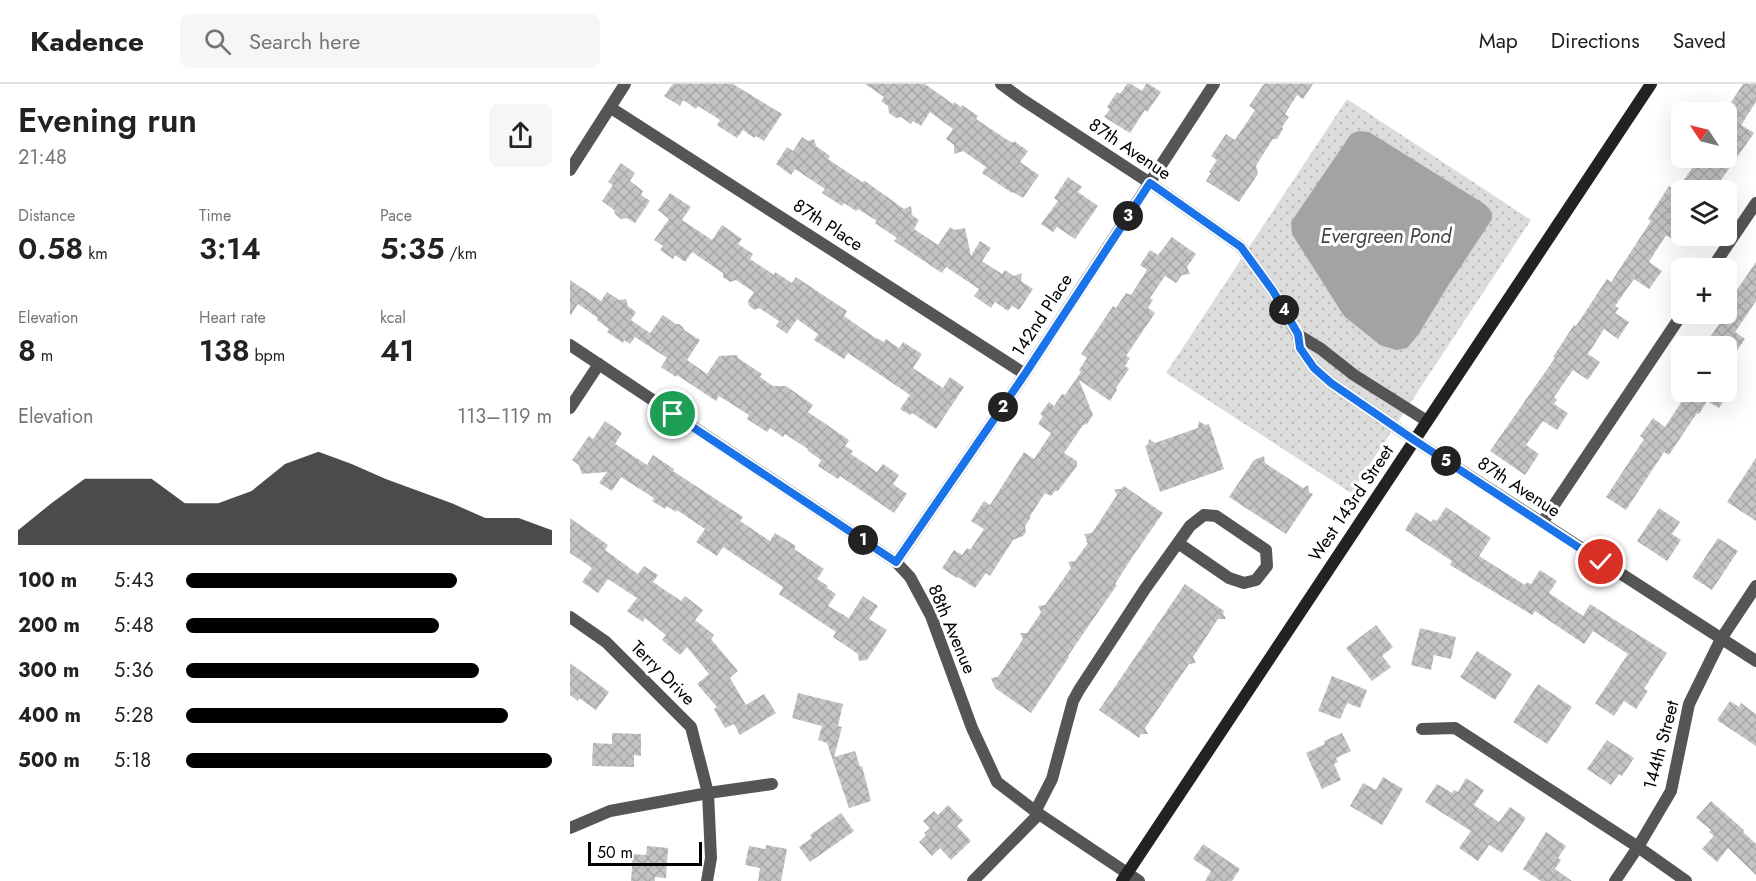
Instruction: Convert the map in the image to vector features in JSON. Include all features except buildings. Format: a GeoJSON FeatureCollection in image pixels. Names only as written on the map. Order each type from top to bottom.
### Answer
{"type":"FeatureCollection","features":[{"type":"Feature","properties":{"kind":"main road","name":"West 143rd Street"},"geometry":{"type":"LineString","coordinates":[[1124,877],[1651,84]]}},
{"type":"Feature","properties":{"kind":"street"},"geometry":{"type":"LineString","coordinates":[[570,170],[625,84]]}},
{"type":"Feature","properties":{"kind":"street","name":"87th Avenue"},"geometry":{"type":"LineString","coordinates":[[1001,84],[1150,183],[1241,247],[1273,291],[1298,334],[1300,348],[1314,368],[1331,383],[1414,440],[1756,661]]}},
{"type":"Feature","properties":{"kind":"street","name":"142nd Place"},"geometry":{"type":"LineString","coordinates":[[896,562],[1025,374],[1214,84]]}},
{"type":"Feature","properties":{"kind":"street","name":"87th Place"},"geometry":{"type":"LineString","coordinates":[[611,108],[1025,374]]}},
{"type":"Feature","properties":{"kind":"street"},"geometry":{"type":"LineString","coordinates":[[1719,258],[1756,203]]}},
{"type":"Feature","properties":{"kind":"street"},"geometry":{"type":"LineString","coordinates":[[1542,523],[1675,324]]}},
{"type":"Feature","properties":{"kind":"street"},"geometry":{"type":"LineString","coordinates":[[1298,334],[1354,375],[1427,421]]}},
{"type":"Feature","properties":{"kind":"street","name":"88th Avenue"},"geometry":{"type":"LineString","coordinates":[[570,345],[896,562],[910,577],[931,616],[972,728],[997,782],[1124,877],[1139,881]]}},
{"type":"Feature","properties":{"kind":"street"},"geometry":{"type":"LineString","coordinates":[[570,408],[599,364]]}},
{"type":"Feature","properties":{"kind":"street"},"geometry":{"type":"LineString","coordinates":[[973,881],[1037,813],[1052,778],[1073,702],[1079,690],[1145,589],[1190,526],[1204,515],[1216,516],[1266,550],[1267,566],[1256,580],[1244,583],[1229,578],[1178,543]]}},
{"type":"Feature","properties":{"kind":"street","name":"144th Street"},"geometry":{"type":"LineString","coordinates":[[1615,881],[1671,791],[1689,704],[1721,639],[1756,586]]}},
{"type":"Feature","properties":{"kind":"street","name":"Terry Drive"},"geometry":{"type":"LineString","coordinates":[[570,617],[606,642],[691,727],[708,793],[711,858],[707,881]]}},
{"type":"Feature","properties":{"kind":"street"},"geometry":{"type":"LineString","coordinates":[[1422,729],[1455,728],[1638,847],[1686,881]]}},
{"type":"Feature","properties":{"kind":"street"},"geometry":{"type":"LineString","coordinates":[[570,828],[610,811],[772,784]]}},
{"type":"Feature","properties":{"kind":"shaded area"},"geometry":{"type":"Polygon","coordinates":[[[1347,99],[1531,220],[1351,493],[1166,373],[1347,99]]]}},
{"type":"Feature","properties":{"kind":"water","name":"Evergreen Pond"},"geometry":{"type":"Polygon","coordinates":[[[1359,131],[1369,132],[1483,203],[1492,214],[1492,219],[1418,335],[1407,348],[1396,350],[1380,345],[1344,316],[1292,234],[1291,222],[1351,134],[1359,131]]]}},
{"type":"Feature","properties":{"kind":"route"},"geometry":{"type":"LineString","coordinates":[[673,414],[896,562],[1025,374],[1150,183],[1241,247],[1273,291],[1298,334],[1300,348],[1314,368],[1331,383],[1601,562]]}}]}
